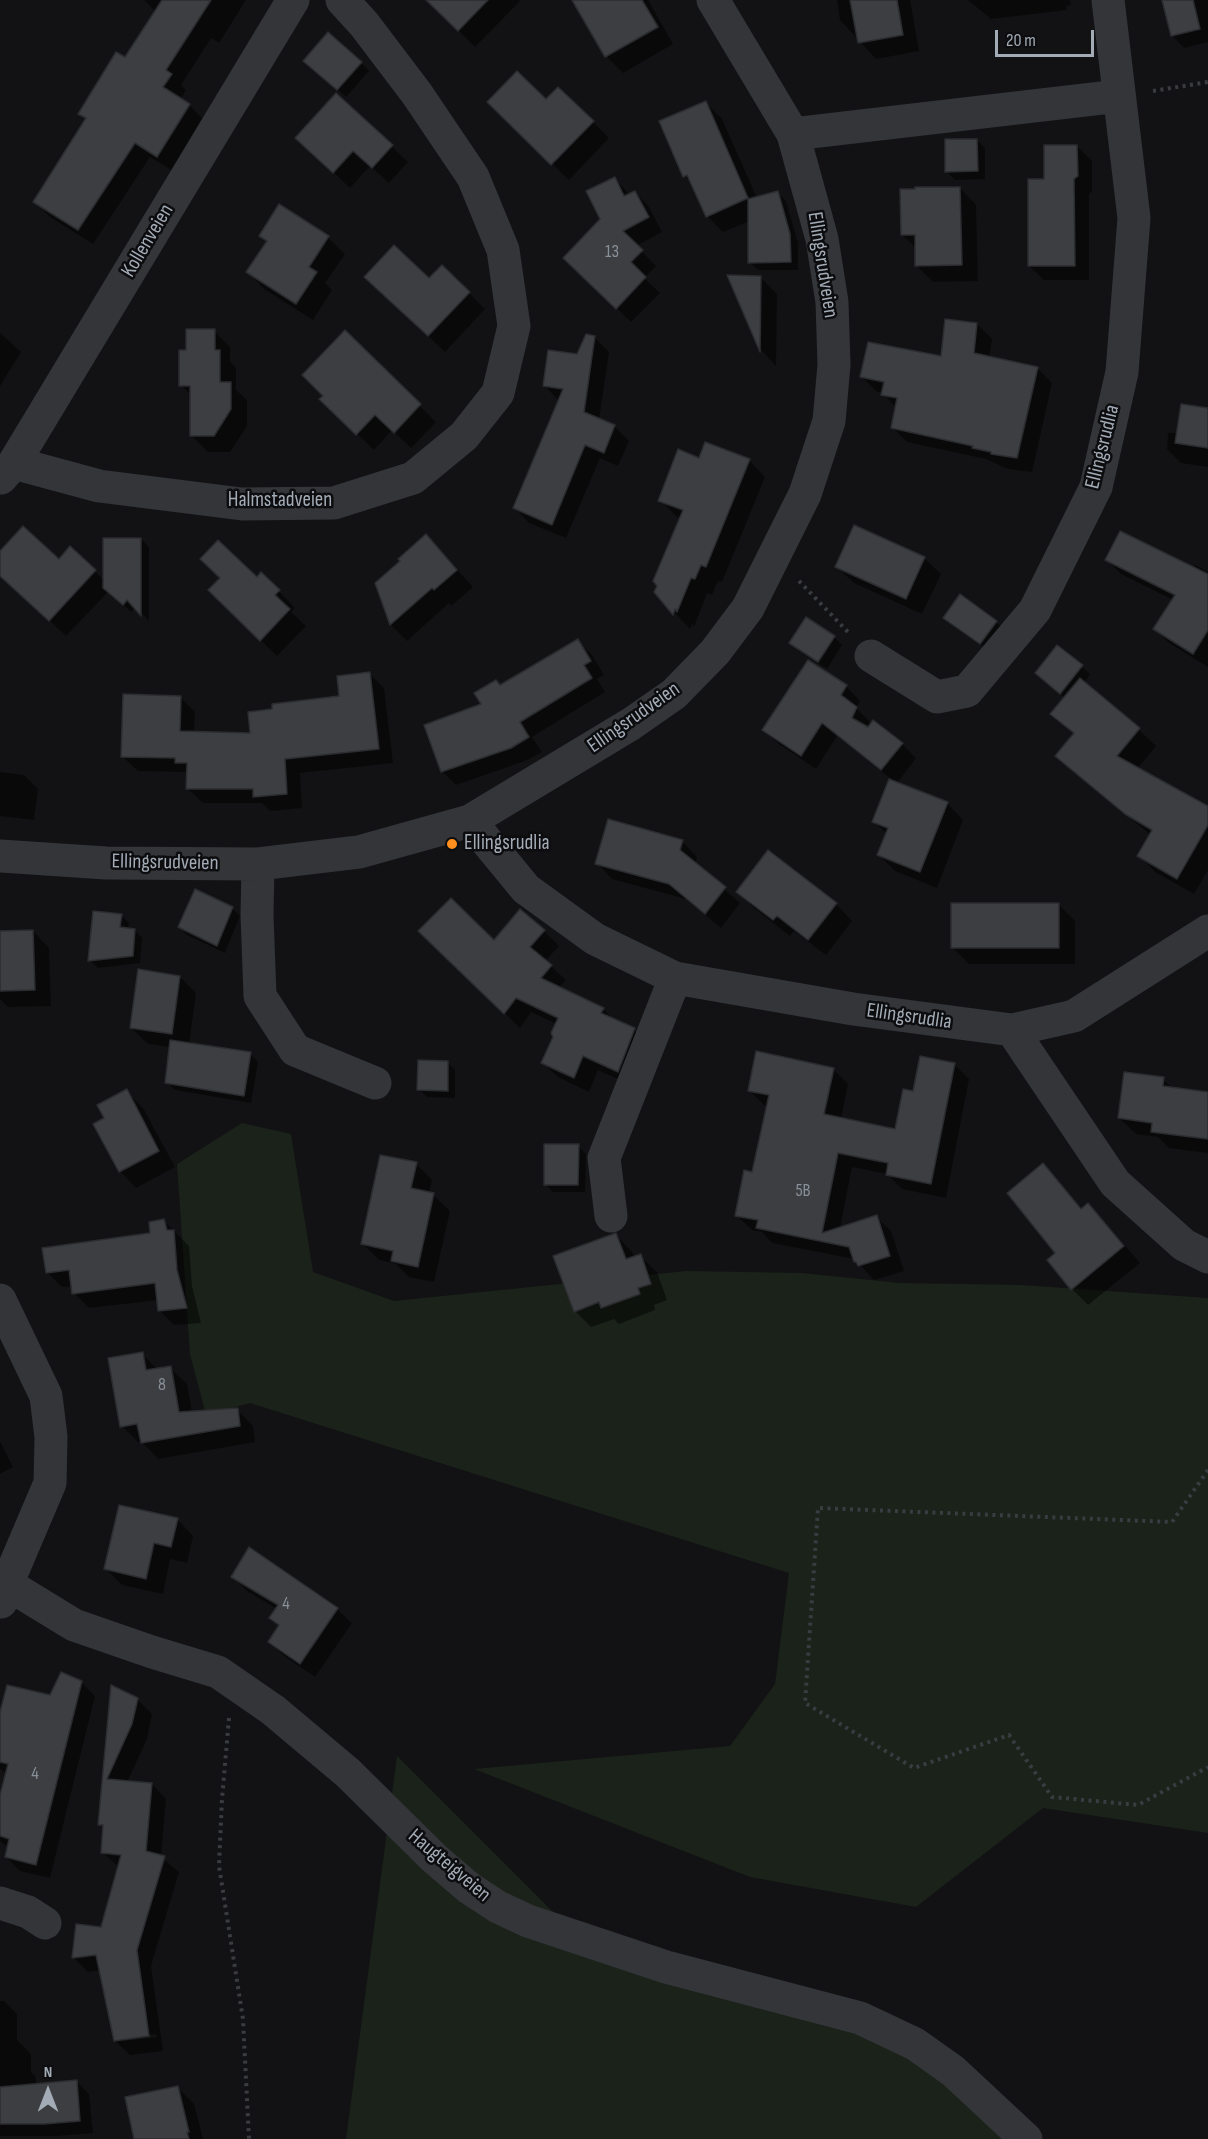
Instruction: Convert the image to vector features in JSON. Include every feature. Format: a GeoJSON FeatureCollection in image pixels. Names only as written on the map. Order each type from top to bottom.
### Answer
{"type":"FeatureCollection","features":[{"type":"Feature","properties":{"kind":"street","name":"Kollenveien"},"geometry":{"type":"LineString","coordinates":[[7,471],[293,0]]}},
{"type":"Feature","properties":{"kind":"street","name":"Halmstadveien"},"geometry":{"type":"LineString","coordinates":[[7,471],[99,486],[242,504],[334,503],[413,478],[464,436],[498,393],[514,326],[503,250],[473,177],[417,94],[364,24],[342,0]]}},
{"type":"Feature","properties":{"kind":"street","name":"Ellingsrudveien"},"geometry":{"type":"LineString","coordinates":[[0,856],[106,863],[258,864],[359,852],[470,821],[631,724],[674,694],[716,652],[748,609],[805,494],[829,420],[834,365],[832,302],[822,239],[793,134],[712,0]]}},
{"type":"Feature","properties":{"kind":"street","name":"Ellingsrudlia"},"geometry":{"type":"LineString","coordinates":[[871,656],[937,697],[967,691],[1035,610],[1096,487],[1122,372],[1134,218],[1108,0]]}},
{"type":"Feature","properties":{"kind":"street"},"geometry":{"type":"LineString","coordinates":[[793,134],[1119,96]]}},
{"type":"Feature","properties":{"kind":"street","name":"Ellingsrudlia"},"geometry":{"type":"LineString","coordinates":[[470,821],[526,889],[595,939],[675,978],[853,1009],[1012,1030],[1074,1017],[1208,931]]}},
{"type":"Feature","properties":{"kind":"street"},"geometry":{"type":"LineString","coordinates":[[258,864],[260,996],[295,1050],[375,1083]]}},
{"type":"Feature","properties":{"kind":"street"},"geometry":{"type":"LineString","coordinates":[[611,1215],[604,1158],[675,978]]}},
{"type":"Feature","properties":{"kind":"street"},"geometry":{"type":"LineString","coordinates":[[1012,1030],[1116,1183],[1185,1245],[1208,1257]]}},
{"type":"Feature","properties":{"kind":"street"},"geometry":{"type":"LineString","coordinates":[[0,1300],[46,1396],[51,1437],[50,1483],[2,1589]]}},
{"type":"Feature","properties":{"kind":"street","name":"Haugteigveien"},"geometry":{"type":"LineString","coordinates":[[2,1589],[74,1625],[218,1672],[273,1710],[348,1773],[452,1874],[498,1906],[528,1921],[666,1967],[860,2018],[915,2044],[953,2071],[1026,2139]]}},
{"type":"Feature","properties":{"kind":"street"},"geometry":{"type":"LineString","coordinates":[[0,1904],[28,1912],[45,1923]]}},
{"type":"Feature","properties":{"kind":"path"},"geometry":{"type":"LineString","coordinates":[[1119,96],[1208,82]]}},
{"type":"Feature","properties":{"kind":"path"},"geometry":{"type":"LineString","coordinates":[[773,559],[796,577],[871,656]]}},
{"type":"Feature","properties":{"kind":"path"},"geometry":{"type":"LineString","coordinates":[[1208,1470],[1172,1522],[818,1508],[805,1703],[914,1768],[1009,1735],[1052,1797],[1138,1805],[1208,1767]]}},
{"type":"Feature","properties":{"kind":"path"},"geometry":{"type":"LineString","coordinates":[[239,1686],[228,1721],[219,1866],[243,2019],[249,2139]]}},
{"type":"Feature","properties":{"kind":"shaded area"},"geometry":{"type":"Polygon","coordinates":[[[242,1123],[291,1134],[313,1272],[394,1301],[686,1271],[802,1273],[900,1283],[1021,1285],[1208,1298],[1208,1833],[1043,1808],[916,1907],[750,1877],[474,1769],[730,1746],[775,1684],[789,1573],[250,1403],[206,1415],[190,1354],[177,1164],[242,1123]]]}},
{"type":"Feature","properties":{"kind":"shaded area"},"geometry":{"type":"Polygon","coordinates":[[[397,1756],[574,1933],[765,1977],[1009,2108],[1038,2139],[346,2139],[397,1756]]]}},
{"type":"Feature","properties":{"kind":"building"},"geometry":{"type":"Polygon","coordinates":[[[162,0],[211,0],[166,70],[172,74],[163,87],[190,104],[157,157],[135,143],[78,230],[33,202],[86,118],[78,114],[116,52],[125,57],[162,0]]]}},
{"type":"Feature","properties":{"kind":"building"},"geometry":{"type":"Polygon","coordinates":[[[426,0],[488,0],[458,31],[426,0]]]}},
{"type":"Feature","properties":{"kind":"building"},"geometry":{"type":"Polygon","coordinates":[[[572,0],[642,0],[658,27],[605,57],[572,0]]]}},
{"type":"Feature","properties":{"kind":"building"},"geometry":{"type":"Polygon","coordinates":[[[850,0],[897,0],[903,35],[858,43],[850,0]]]}},
{"type":"Feature","properties":{"kind":"building"},"geometry":{"type":"Polygon","coordinates":[[[1162,0],[1193,0],[1200,29],[1171,36],[1162,0]]]}},
{"type":"Feature","properties":{"kind":"building"},"geometry":{"type":"Polygon","coordinates":[[[328,32],[362,62],[337,90],[303,61],[328,32]]]}},
{"type":"Feature","properties":{"kind":"building"},"geometry":{"type":"Polygon","coordinates":[[[517,71],[546,99],[558,87],[594,121],[551,165],[487,102],[517,71]]]}},
{"type":"Feature","properties":{"kind":"building"},"geometry":{"type":"Polygon","coordinates":[[[336,93],[393,145],[372,168],[353,151],[333,173],[295,138],[336,93]]]}},
{"type":"Feature","properties":{"kind":"building"},"geometry":{"type":"Polygon","coordinates":[[[706,101],[748,198],[706,217],[687,175],[683,177],[659,121],[706,101]]]}},
{"type":"Feature","properties":{"kind":"building"},"geometry":{"type":"Polygon","coordinates":[[[945,139],[977,139],[978,171],[945,172],[945,139]]]}},
{"type":"Feature","properties":{"kind":"building"},"geometry":{"type":"Polygon","coordinates":[[[1044,145],[1077,145],[1078,176],[1074,179],[1075,266],[1028,266],[1028,179],[1044,179],[1044,145]]]}},
{"type":"Feature","properties":{"kind":"building"},"geometry":{"type":"Polygon","coordinates":[[[615,177],[624,196],[635,191],[649,217],[623,231],[643,250],[631,262],[646,277],[616,309],[563,258],[600,219],[586,191],[615,177]]]}},
{"type":"Feature","properties":{"kind":"building"},"geometry":{"type":"Polygon","coordinates":[[[915,187],[960,187],[962,265],[915,266],[915,235],[901,235],[900,189],[915,189],[915,187]]]}},
{"type":"Feature","properties":{"kind":"building"},"geometry":{"type":"Polygon","coordinates":[[[778,191],[790,234],[791,262],[748,263],[748,199],[778,191]]]}},
{"type":"Feature","properties":{"kind":"building"},"geometry":{"type":"Polygon","coordinates":[[[279,204],[329,236],[309,267],[317,272],[296,304],[246,272],[267,241],[259,236],[279,204]]]}},
{"type":"Feature","properties":{"kind":"building"},"geometry":{"type":"Polygon","coordinates":[[[394,245],[429,278],[442,265],[470,292],[428,336],[364,277],[394,245]]]}},
{"type":"Feature","properties":{"kind":"building"},"geometry":{"type":"Polygon","coordinates":[[[727,275],[761,276],[760,352],[727,275]]]}},
{"type":"Feature","properties":{"kind":"building"},"geometry":{"type":"Polygon","coordinates":[[[945,319],[977,323],[974,353],[1038,367],[1017,458],[991,454],[991,452],[972,448],[973,446],[891,428],[897,398],[881,395],[884,382],[860,377],[868,342],[941,356],[945,319]]]}},
{"type":"Feature","properties":{"kind":"building"},"geometry":{"type":"Polygon","coordinates":[[[186,329],[215,329],[215,350],[220,350],[220,382],[231,382],[231,409],[214,436],[190,436],[190,386],[179,386],[179,350],[186,350],[186,329]]]}},
{"type":"Feature","properties":{"kind":"building"},"geometry":{"type":"Polygon","coordinates":[[[345,330],[421,404],[394,433],[375,415],[356,435],[319,399],[323,396],[302,375],[345,330]]]}},
{"type":"Feature","properties":{"kind":"building"},"geometry":{"type":"Polygon","coordinates":[[[586,334],[595,336],[584,412],[615,425],[604,453],[585,445],[552,525],[513,508],[563,389],[543,386],[548,350],[577,354],[586,334]]]}},
{"type":"Feature","properties":{"kind":"building"},"geometry":{"type":"Polygon","coordinates":[[[1181,404],[1208,408],[1208,448],[1175,443],[1181,404]]]}},
{"type":"Feature","properties":{"kind":"building"},"geometry":{"type":"Polygon","coordinates":[[[705,442],[750,459],[706,567],[701,565],[695,579],[691,578],[677,612],[675,609],[673,615],[654,592],[657,586],[653,581],[683,510],[658,501],[678,449],[699,458],[705,442]]]}},
{"type":"Feature","properties":{"kind":"building"},"geometry":{"type":"Polygon","coordinates":[[[854,525],[925,557],[906,599],[835,567],[854,525]]]}},
{"type":"Feature","properties":{"kind":"building"},"geometry":{"type":"Polygon","coordinates":[[[23,526],[59,559],[70,546],[96,570],[49,621],[0,576],[0,551],[23,526]]]}},
{"type":"Feature","properties":{"kind":"building"},"geometry":{"type":"Polygon","coordinates":[[[1120,531],[1208,574],[1208,630],[1193,654],[1153,629],[1175,595],[1105,560],[1120,531]]]}},
{"type":"Feature","properties":{"kind":"building"},"geometry":{"type":"Polygon","coordinates":[[[426,534],[457,570],[434,590],[432,588],[390,625],[375,583],[426,534]]]}},
{"type":"Feature","properties":{"kind":"building"},"geometry":{"type":"Polygon","coordinates":[[[103,538],[141,538],[141,616],[127,600],[123,605],[103,588],[103,538]]]}},
{"type":"Feature","properties":{"kind":"building"},"geometry":{"type":"Polygon","coordinates":[[[218,540],[257,577],[261,572],[280,590],[275,595],[290,609],[260,641],[208,590],[220,578],[200,559],[218,540]]]}},
{"type":"Feature","properties":{"kind":"building"},"geometry":{"type":"Polygon","coordinates":[[[960,594],[997,621],[980,644],[943,618],[960,594]]]}},
{"type":"Feature","properties":{"kind":"building"},"geometry":{"type":"Polygon","coordinates":[[[806,617],[835,636],[818,662],[789,643],[806,617]]]}},
{"type":"Feature","properties":{"kind":"building"},"geometry":{"type":"Polygon","coordinates":[[[578,639],[591,661],[584,665],[592,678],[520,722],[529,737],[511,748],[441,772],[424,725],[481,704],[474,693],[496,680],[500,685],[578,639]]]}},
{"type":"Feature","properties":{"kind":"building"},"geometry":{"type":"Polygon","coordinates":[[[1057,645],[1083,665],[1060,694],[1035,673],[1057,645]]]}},
{"type":"Feature","properties":{"kind":"building"},"geometry":{"type":"Polygon","coordinates":[[[808,660],[847,685],[841,695],[857,707],[852,718],[868,727],[873,720],[903,743],[881,770],[822,723],[801,756],[762,730],[808,660]]]}},
{"type":"Feature","properties":{"kind":"building"},"geometry":{"type":"Polygon","coordinates":[[[370,672],[379,749],[285,759],[287,794],[253,797],[253,789],[186,789],[187,763],[175,763],[175,758],[121,757],[123,694],[181,696],[180,731],[250,733],[248,712],[272,709],[272,704],[339,696],[337,676],[370,672]]]}},
{"type":"Feature","properties":{"kind":"building"},"geometry":{"type":"Polygon","coordinates":[[[1080,678],[1140,728],[1117,756],[1208,806],[1208,825],[1177,879],[1137,856],[1152,830],[1125,814],[1055,756],[1074,733],[1050,714],[1080,678]]]}},
{"type":"Feature","properties":{"kind":"building"},"geometry":{"type":"Polygon","coordinates":[[[889,779],[948,802],[920,872],[877,855],[888,828],[872,822],[889,779]]]}},
{"type":"Feature","properties":{"kind":"building"},"geometry":{"type":"Polygon","coordinates":[[[608,819],[683,840],[680,850],[726,887],[705,914],[669,884],[595,864],[608,819]]]}},
{"type":"Feature","properties":{"kind":"building"},"geometry":{"type":"Polygon","coordinates":[[[768,850],[837,903],[808,940],[777,916],[773,920],[736,892],[768,850]]]}},
{"type":"Feature","properties":{"kind":"building"},"geometry":{"type":"Polygon","coordinates":[[[195,889],[233,907],[217,946],[178,927],[195,889]]]}},
{"type":"Feature","properties":{"kind":"building"},"geometry":{"type":"Polygon","coordinates":[[[451,898],[494,940],[520,909],[545,930],[530,947],[552,965],[541,978],[604,1008],[601,1013],[635,1028],[618,1072],[583,1056],[574,1078],[541,1063],[553,1037],[551,1033],[558,1018],[516,998],[504,1014],[418,931],[451,898]]]}},
{"type":"Feature","properties":{"kind":"building"},"geometry":{"type":"Polygon","coordinates":[[[951,903],[1059,903],[1059,948],[951,948],[951,903]]]}},
{"type":"Feature","properties":{"kind":"building"},"geometry":{"type":"Polygon","coordinates":[[[93,911],[122,914],[120,927],[135,929],[133,956],[88,961],[93,911]]]}},
{"type":"Feature","properties":{"kind":"building"},"geometry":{"type":"Polygon","coordinates":[[[33,930],[35,990],[0,991],[0,931],[33,930]]]}},
{"type":"Feature","properties":{"kind":"building"},"geometry":{"type":"Polygon","coordinates":[[[138,969],[180,976],[172,1034],[130,1028],[138,969]]]}},
{"type":"Feature","properties":{"kind":"building"},"geometry":{"type":"Polygon","coordinates":[[[170,1040],[251,1052],[244,1096],[165,1083],[170,1040]]]}},
{"type":"Feature","properties":{"kind":"building"},"geometry":{"type":"Polygon","coordinates":[[[756,1051],[834,1068],[824,1114],[895,1129],[903,1089],[913,1091],[920,1056],[955,1063],[931,1184],[886,1175],[888,1163],[838,1153],[822,1233],[877,1215],[890,1256],[858,1266],[854,1262],[849,1247],[756,1228],[758,1220],[735,1216],[744,1170],[752,1172],[769,1095],[748,1091],[756,1051]]]}},
{"type":"Feature","properties":{"kind":"building"},"geometry":{"type":"Polygon","coordinates":[[[418,1060],[448,1061],[448,1091],[417,1090],[418,1060]]]}},
{"type":"Feature","properties":{"kind":"building"},"geometry":{"type":"Polygon","coordinates":[[[1124,1072],[1164,1077],[1163,1086],[1208,1092],[1208,1139],[1151,1132],[1152,1123],[1118,1118],[1124,1072]]]}},
{"type":"Feature","properties":{"kind":"building"},"geometry":{"type":"Polygon","coordinates":[[[127,1089],[159,1151],[119,1172],[93,1124],[104,1118],[97,1105],[127,1089]]]}},
{"type":"Feature","properties":{"kind":"building"},"geometry":{"type":"Polygon","coordinates":[[[544,1144],[579,1144],[578,1185],[544,1185],[544,1144]]]}},
{"type":"Feature","properties":{"kind":"building"},"geometry":{"type":"Polygon","coordinates":[[[380,1155],[417,1162],[411,1188],[434,1193],[418,1267],[391,1261],[393,1251],[361,1244],[380,1155]]]}},
{"type":"Feature","properties":{"kind":"building"},"geometry":{"type":"Polygon","coordinates":[[[1043,1163],[1081,1209],[1088,1203],[1124,1246],[1071,1290],[1047,1260],[1055,1253],[1007,1193],[1043,1163]]]}},
{"type":"Feature","properties":{"kind":"building"},"geometry":{"type":"Polygon","coordinates":[[[164,1219],[167,1230],[174,1230],[177,1270],[187,1308],[158,1311],[155,1283],[72,1294],[69,1270],[46,1273],[42,1248],[150,1233],[149,1222],[164,1219]]]}},
{"type":"Feature","properties":{"kind":"building"},"geometry":{"type":"Polygon","coordinates":[[[616,1233],[626,1259],[641,1254],[651,1284],[638,1288],[640,1294],[601,1308],[599,1302],[574,1312],[553,1256],[616,1233]]]}},
{"type":"Feature","properties":{"kind":"building"},"geometry":{"type":"Polygon","coordinates":[[[143,1352],[146,1370],[171,1366],[179,1412],[238,1408],[240,1426],[141,1443],[137,1424],[120,1427],[108,1358],[143,1352]]]}},
{"type":"Feature","properties":{"kind":"building"},"geometry":{"type":"Polygon","coordinates":[[[119,1505],[178,1518],[171,1547],[154,1543],[146,1579],[104,1569],[119,1505]]]}},
{"type":"Feature","properties":{"kind":"building"},"geometry":{"type":"Polygon","coordinates":[[[249,1547],[338,1608],[300,1664],[268,1642],[279,1625],[269,1618],[278,1605],[231,1577],[249,1547]]]}},
{"type":"Feature","properties":{"kind":"building"},"geometry":{"type":"Polygon","coordinates":[[[61,1672],[82,1681],[36,1865],[5,1857],[9,1839],[0,1836],[0,1795],[8,1764],[0,1762],[0,1712],[7,1685],[50,1695],[61,1672]]]}},
{"type":"Feature","properties":{"kind":"building"},"geometry":{"type":"Polygon","coordinates":[[[111,1685],[138,1698],[132,1724],[107,1779],[152,1783],[146,1851],[165,1856],[137,1950],[149,2036],[114,2041],[96,1955],[72,1958],[76,1924],[101,1927],[121,1855],[101,1853],[103,1825],[98,1825],[111,1685]]]}},
{"type":"Feature","properties":{"kind":"building"},"geometry":{"type":"Polygon","coordinates":[[[77,2080],[80,2121],[0,2124],[0,2087],[77,2080]]]}},
{"type":"Feature","properties":{"kind":"building"},"geometry":{"type":"Polygon","coordinates":[[[178,2086],[189,2139],[134,2139],[125,2097],[178,2086]]]}},
{"type":"Feature","properties":{"kind":"place","name":"Ellingsrudlia"},"geometry":{"type":"Point","coordinates":[452,844]}}]}
